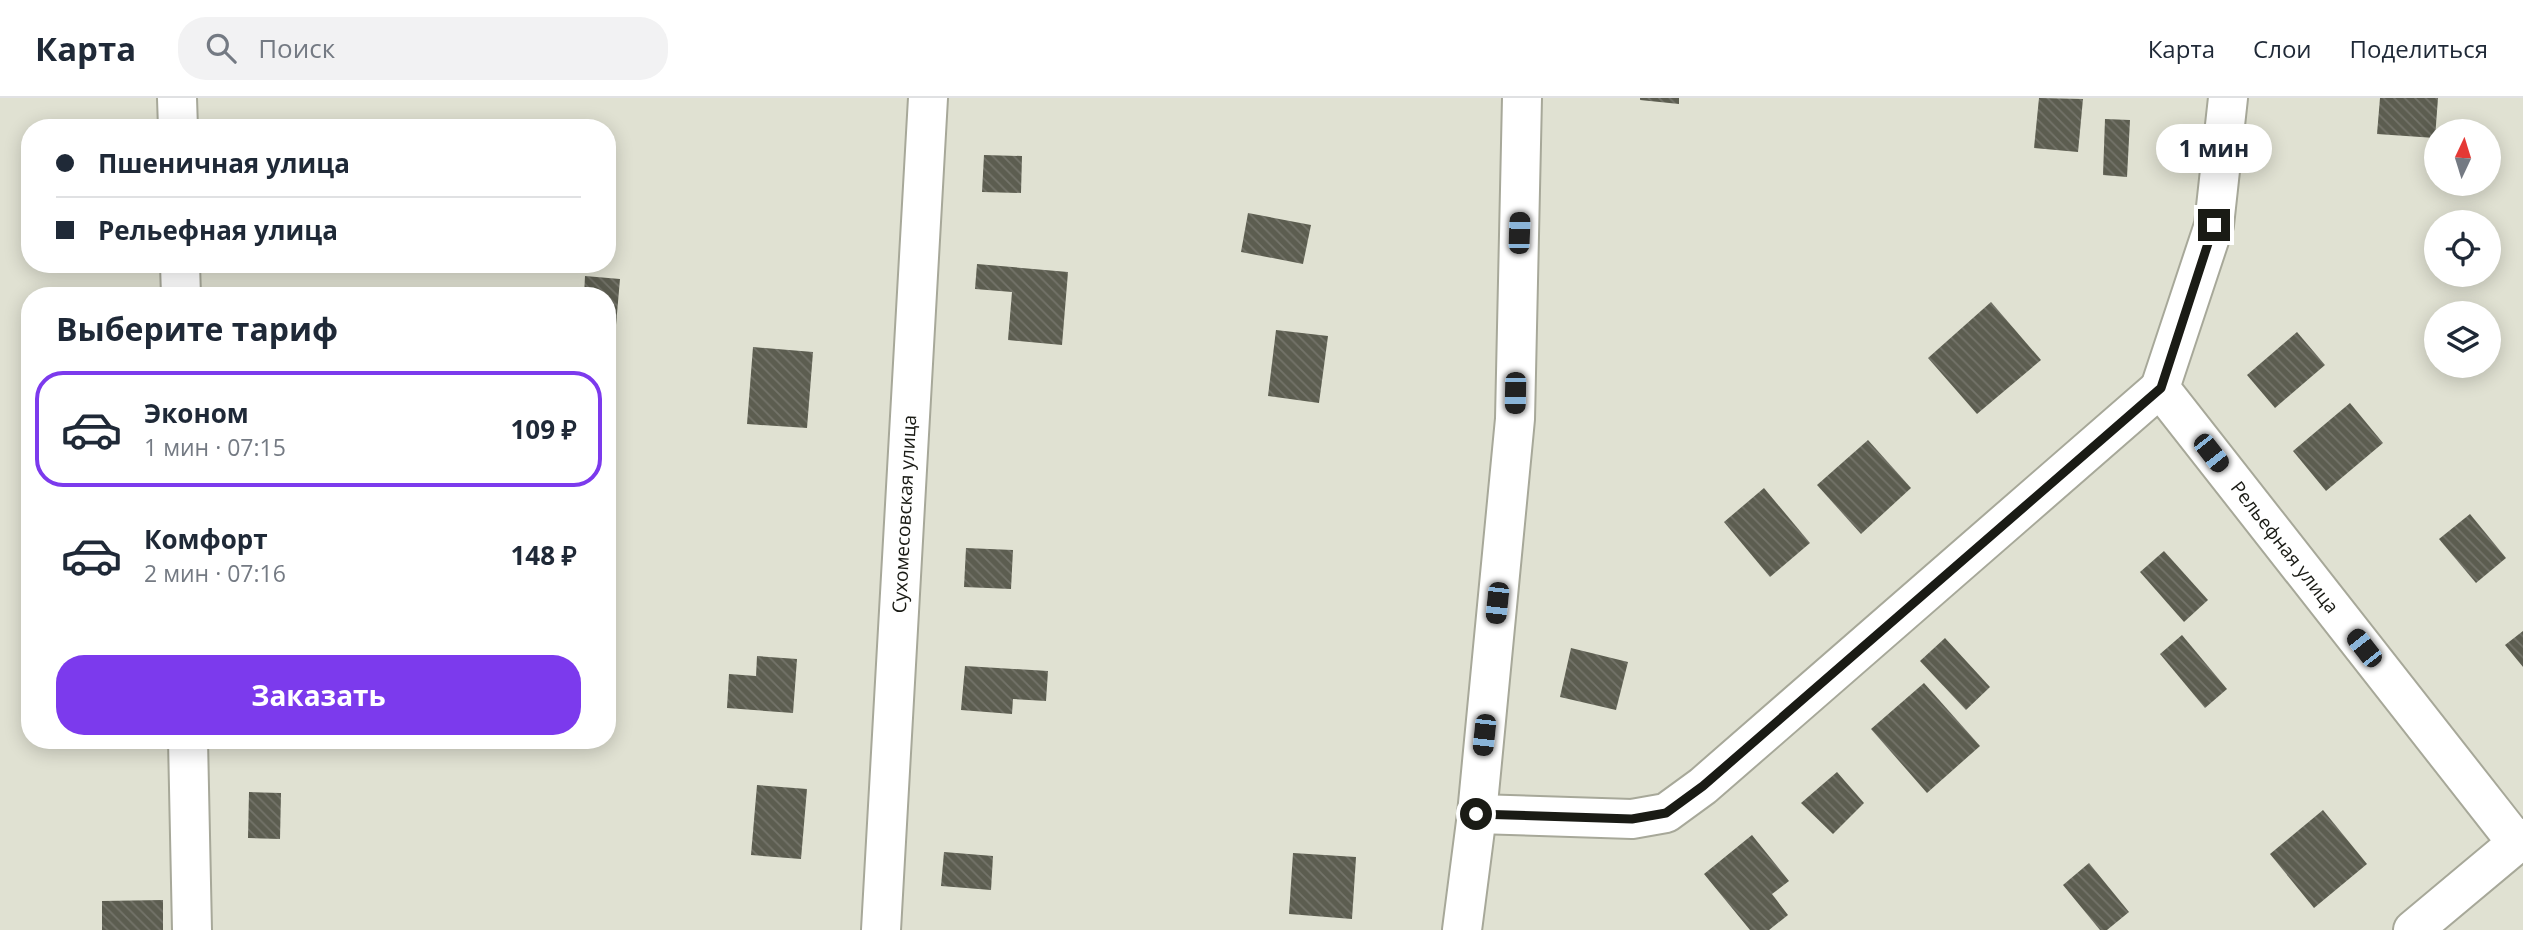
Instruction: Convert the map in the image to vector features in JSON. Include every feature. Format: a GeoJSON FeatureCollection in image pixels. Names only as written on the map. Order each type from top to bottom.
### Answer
{"type":"FeatureCollection","features":[{"type":"Feature","properties":{"kind":"street"},"geometry":{"type":"LineString","coordinates":[[177,98],[178,119]]}},
{"type":"Feature","properties":{"kind":"street","name":"Сухомесовская улица"},"geometry":{"type":"LineString","coordinates":[[881,930],[928,98]]}},
{"type":"Feature","properties":{"kind":"street"},"geometry":{"type":"LineString","coordinates":[[1462,930],[1515,419],[1522,98]]}},
{"type":"Feature","properties":{"kind":"street"},"geometry":{"type":"LineString","coordinates":[[1476,814],[1632,819],[1666,813],[1703,786],[2161,388],[2214,225],[2228,98]]}},
{"type":"Feature","properties":{"kind":"street","name":"Рельефная улица"},"geometry":{"type":"LineString","coordinates":[[2161,388],[2520,840]]}},
{"type":"Feature","properties":{"kind":"street"},"geometry":{"type":"LineString","coordinates":[[188,749],[192,930]]}},
{"type":"Feature","properties":{"kind":"street"},"geometry":{"type":"LineString","coordinates":[[2413,930],[2520,840]]}},
{"type":"Feature","properties":{"kind":"building"},"geometry":{"type":"Polygon","coordinates":[[[1679,98],[1679,104],[1640,100],[1679,98]]]}},
{"type":"Feature","properties":{"kind":"building"},"geometry":{"type":"Polygon","coordinates":[[[2039,98],[2083,99],[2078,152],[2034,148],[2039,98]]]}},
{"type":"Feature","properties":{"kind":"building"},"geometry":{"type":"Polygon","coordinates":[[[2380,98],[2438,98],[2436,119],[2424,119],[2424,137],[2377,134],[2380,98]]]}},
{"type":"Feature","properties":{"kind":"building"},"geometry":{"type":"Polygon","coordinates":[[[2105,119],[2130,120],[2127,177],[2103,175],[2105,119]]]}},
{"type":"Feature","properties":{"kind":"building"},"geometry":{"type":"Polygon","coordinates":[[[984,155],[1022,156],[1021,193],[982,192],[984,155]]]}},
{"type":"Feature","properties":{"kind":"building"},"geometry":{"type":"Polygon","coordinates":[[[1248,213],[1311,225],[1303,264],[1241,252],[1248,213]]]}},
{"type":"Feature","properties":{"kind":"building"},"geometry":{"type":"Polygon","coordinates":[[[977,264],[1068,272],[1062,345],[1008,340],[1012,292],[975,289],[977,264]]]}},
{"type":"Feature","properties":{"kind":"building"},"geometry":{"type":"Polygon","coordinates":[[[585,276],[620,279],[616,325],[616,287],[584,287],[585,276]]]}},
{"type":"Feature","properties":{"kind":"building"},"geometry":{"type":"Polygon","coordinates":[[[1991,302],[2041,360],[1977,414],[1928,358],[1991,302]]]}},
{"type":"Feature","properties":{"kind":"building"},"geometry":{"type":"Polygon","coordinates":[[[1276,330],[1328,336],[1319,403],[1268,396],[1276,330]]]}},
{"type":"Feature","properties":{"kind":"building"},"geometry":{"type":"Polygon","coordinates":[[[2297,332],[2325,365],[2275,408],[2247,375],[2297,332]]]}},
{"type":"Feature","properties":{"kind":"building"},"geometry":{"type":"Polygon","coordinates":[[[753,347],[813,352],[807,428],[747,424],[753,347]]]}},
{"type":"Feature","properties":{"kind":"building"},"geometry":{"type":"Polygon","coordinates":[[[2350,403],[2383,443],[2326,491],[2293,451],[2350,403]]]}},
{"type":"Feature","properties":{"kind":"building"},"geometry":{"type":"Polygon","coordinates":[[[1868,440],[1911,488],[1861,534],[1817,485],[1868,440]]]}},
{"type":"Feature","properties":{"kind":"building"},"geometry":{"type":"Polygon","coordinates":[[[1764,488],[1810,543],[1770,577],[1724,522],[1764,488]]]}},
{"type":"Feature","properties":{"kind":"building"},"geometry":{"type":"Polygon","coordinates":[[[2470,514],[2506,558],[2476,583],[2439,539],[2470,514]]]}},
{"type":"Feature","properties":{"kind":"building"},"geometry":{"type":"Polygon","coordinates":[[[966,548],[1013,550],[1011,589],[964,587],[966,548]]]}},
{"type":"Feature","properties":{"kind":"building"},"geometry":{"type":"Polygon","coordinates":[[[2164,551],[2208,600],[2184,622],[2140,572],[2164,551]]]}},
{"type":"Feature","properties":{"kind":"building"},"geometry":{"type":"Polygon","coordinates":[[[2523,631],[2523,667],[2505,645],[2523,631]]]}},
{"type":"Feature","properties":{"kind":"building"},"geometry":{"type":"Polygon","coordinates":[[[2182,635],[2227,689],[2205,708],[2160,654],[2182,635]]]}},
{"type":"Feature","properties":{"kind":"building"},"geometry":{"type":"Polygon","coordinates":[[[1945,638],[1990,687],[1966,710],[1920,661],[1945,638]]]}},
{"type":"Feature","properties":{"kind":"building"},"geometry":{"type":"Polygon","coordinates":[[[1571,648],[1628,662],[1616,710],[1560,697],[1571,648]]]}},
{"type":"Feature","properties":{"kind":"building"},"geometry":{"type":"Polygon","coordinates":[[[757,656],[797,659],[793,713],[727,708],[729,674],[756,676],[757,656]]]}},
{"type":"Feature","properties":{"kind":"building"},"geometry":{"type":"Polygon","coordinates":[[[965,666],[1048,671],[1046,701],[1013,699],[1012,714],[961,710],[965,666]]]}},
{"type":"Feature","properties":{"kind":"building"},"geometry":{"type":"Polygon","coordinates":[[[1924,683],[1980,746],[1927,793],[1871,729],[1924,683]]]}},
{"type":"Feature","properties":{"kind":"building"},"geometry":{"type":"Polygon","coordinates":[[[1837,772],[1864,803],[1833,834],[1801,803],[1837,772]]]}},
{"type":"Feature","properties":{"kind":"building"},"geometry":{"type":"Polygon","coordinates":[[[757,785],[807,789],[801,859],[751,855],[757,785]]]}},
{"type":"Feature","properties":{"kind":"building"},"geometry":{"type":"Polygon","coordinates":[[[249,792],[281,793],[280,839],[248,838],[249,792]]]}},
{"type":"Feature","properties":{"kind":"building"},"geometry":{"type":"Polygon","coordinates":[[[2323,810],[2367,864],[2314,908],[2270,854],[2323,810]]]}},
{"type":"Feature","properties":{"kind":"building"},"geometry":{"type":"Polygon","coordinates":[[[1752,835],[1789,881],[1772,894],[1788,915],[1769,930],[1750,930],[1704,874],[1752,835]]]}},
{"type":"Feature","properties":{"kind":"building"},"geometry":{"type":"Polygon","coordinates":[[[944,852],[993,856],[991,890],[941,886],[944,852]]]}},
{"type":"Feature","properties":{"kind":"building"},"geometry":{"type":"Polygon","coordinates":[[[1293,853],[1356,857],[1352,919],[1289,914],[1293,853]]]}},
{"type":"Feature","properties":{"kind":"building"},"geometry":{"type":"Polygon","coordinates":[[[2089,863],[2129,912],[2107,930],[2100,930],[2063,885],[2089,863]]]}},
{"type":"Feature","properties":{"kind":"building"},"geometry":{"type":"Polygon","coordinates":[[[163,900],[163,930],[102,930],[102,901],[163,900]]]}},
{"type":"Feature","properties":{"kind":"route"},"geometry":{"type":"LineString","coordinates":[[1476,814],[1632,819],[1666,813],[1703,786],[2161,388],[2214,225]]}}]}
